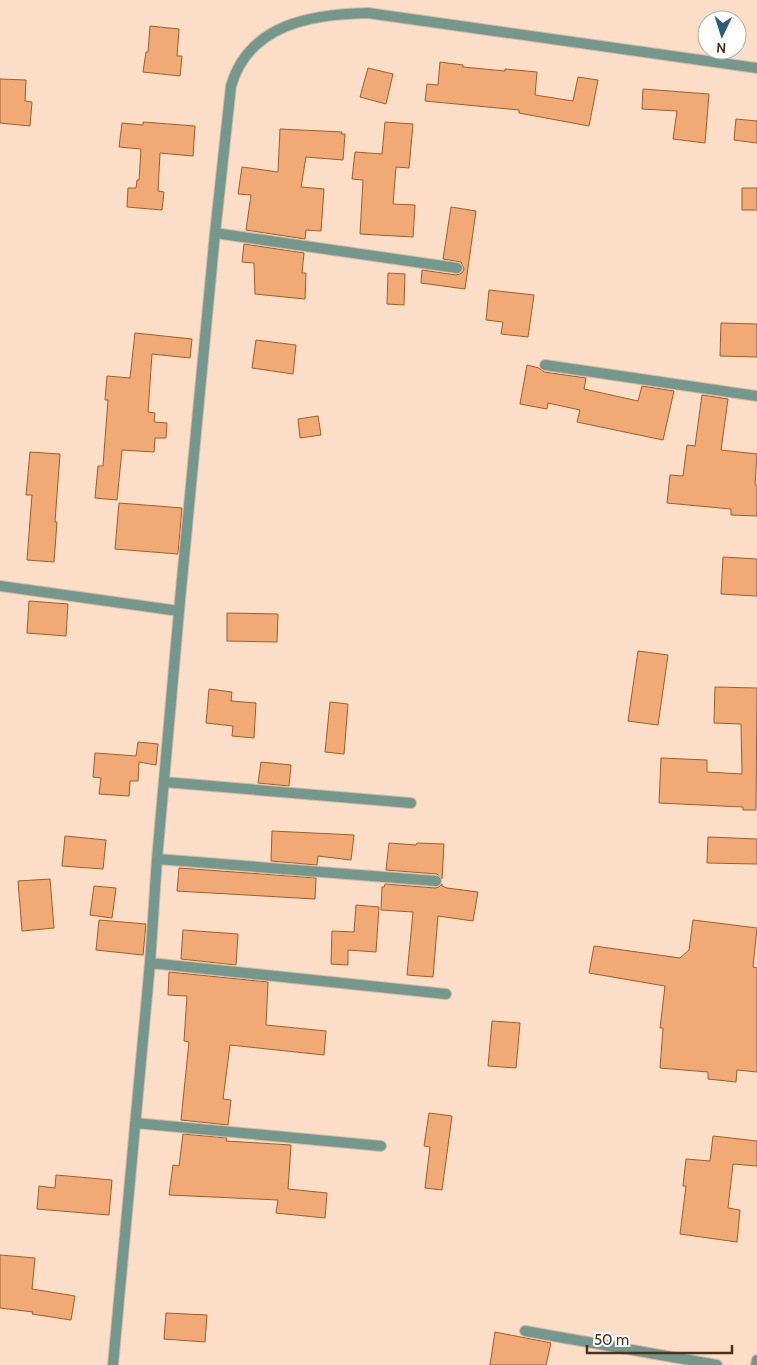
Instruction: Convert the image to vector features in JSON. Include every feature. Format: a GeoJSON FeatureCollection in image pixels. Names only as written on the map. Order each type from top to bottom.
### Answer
{"type":"FeatureCollection","features":[{"type":"Feature","properties":{"kind":"street"},"geometry":{"type":"LineString","coordinates":[[113,1365],[150,962],[157,859],[179,611],[215,233],[230,92],[235,73],[243,58],[265,38],[286,26],[302,20],[336,14],[368,13],[757,68]]}},
{"type":"Feature","properties":{"kind":"street"},"geometry":{"type":"LineString","coordinates":[[215,233],[458,268]]}},
{"type":"Feature","properties":{"kind":"street"},"geometry":{"type":"LineString","coordinates":[[545,365],[757,396]]}},
{"type":"Feature","properties":{"kind":"street"},"geometry":{"type":"LineString","coordinates":[[0,586],[179,611]]}},
{"type":"Feature","properties":{"kind":"street"},"geometry":{"type":"LineString","coordinates":[[164,782],[411,803]]}},
{"type":"Feature","properties":{"kind":"street"},"geometry":{"type":"LineString","coordinates":[[157,859],[436,881]]}},
{"type":"Feature","properties":{"kind":"street"},"geometry":{"type":"LineString","coordinates":[[150,962],[446,994]]}},
{"type":"Feature","properties":{"kind":"street"},"geometry":{"type":"LineString","coordinates":[[135,1123],[381,1146]]}},
{"type":"Feature","properties":{"kind":"street"},"geometry":{"type":"LineString","coordinates":[[525,1332],[717,1365]]}},
{"type":"Feature","properties":{"kind":"street"},"geometry":{"type":"LineString","coordinates":[[756,1365],[757,1360]]}},
{"type":"Feature","properties":{"kind":"building"},"geometry":{"type":"Polygon","coordinates":[[[150,26],[179,29],[177,56],[182,56],[180,76],[143,72],[146,52],[148,52],[150,26]]]}},
{"type":"Feature","properties":{"kind":"building"},"geometry":{"type":"Polygon","coordinates":[[[440,62],[463,65],[463,67],[537,72],[535,95],[573,101],[578,77],[598,80],[589,126],[519,113],[519,110],[425,101],[427,84],[438,85],[440,62]]]}},
{"type":"Feature","properties":{"kind":"building"},"geometry":{"type":"Polygon","coordinates":[[[368,68],[393,74],[386,104],[360,97],[368,68]]]}},
{"type":"Feature","properties":{"kind":"building"},"geometry":{"type":"Polygon","coordinates":[[[0,79],[26,80],[25,101],[32,102],[30,126],[0,123],[0,79]]]}},
{"type":"Feature","properties":{"kind":"building"},"geometry":{"type":"Polygon","coordinates":[[[643,89],[709,94],[705,143],[673,139],[677,111],[642,109],[643,89]]]}},
{"type":"Feature","properties":{"kind":"building"},"geometry":{"type":"Polygon","coordinates":[[[736,119],[757,121],[757,143],[734,140],[736,119]]]}},
{"type":"Feature","properties":{"kind":"building"},"geometry":{"type":"Polygon","coordinates":[[[143,122],[195,126],[193,156],[160,153],[158,191],[164,192],[162,210],[127,207],[128,188],[136,188],[137,180],[139,180],[141,149],[119,147],[122,123],[143,125],[143,122]]]}},
{"type":"Feature","properties":{"kind":"building"},"geometry":{"type":"Polygon","coordinates":[[[385,122],[413,124],[409,168],[396,167],[393,204],[415,205],[413,237],[360,234],[363,180],[352,179],[355,152],[382,154],[385,122]]]}},
{"type":"Feature","properties":{"kind":"building"},"geometry":{"type":"Polygon","coordinates":[[[280,129],[342,132],[341,134],[345,134],[343,160],[306,157],[301,187],[324,189],[321,231],[306,230],[305,239],[246,230],[251,195],[238,194],[242,167],[278,172],[280,129]]]}},
{"type":"Feature","properties":{"kind":"building"},"geometry":{"type":"Polygon","coordinates":[[[742,188],[757,188],[757,210],[742,210],[742,188]]]}},
{"type":"Feature","properties":{"kind":"building"},"geometry":{"type":"Polygon","coordinates":[[[451,207],[476,211],[465,289],[421,283],[422,270],[456,275],[462,273],[464,269],[461,262],[443,259],[451,207]]]}},
{"type":"Feature","properties":{"kind":"building"},"geometry":{"type":"Polygon","coordinates":[[[244,244],[304,253],[302,273],[306,273],[305,299],[255,294],[254,263],[242,262],[244,244]]]}},
{"type":"Feature","properties":{"kind":"building"},"geometry":{"type":"Polygon","coordinates":[[[388,273],[405,274],[404,305],[387,304],[388,273]]]}},
{"type":"Feature","properties":{"kind":"building"},"geometry":{"type":"Polygon","coordinates":[[[489,290],[534,295],[528,337],[501,334],[503,322],[486,320],[489,290]]]}},
{"type":"Feature","properties":{"kind":"building"},"geometry":{"type":"Polygon","coordinates":[[[721,323],[757,324],[757,357],[720,356],[721,323]]]}},
{"type":"Feature","properties":{"kind":"building"},"geometry":{"type":"Polygon","coordinates":[[[135,333],[192,339],[190,358],[152,354],[148,412],[155,413],[154,422],[167,423],[166,438],[155,438],[154,452],[122,450],[117,500],[95,498],[98,466],[103,466],[108,400],[105,400],[107,376],[130,378],[135,333]]]}},
{"type":"Feature","properties":{"kind":"building"},"geometry":{"type":"Polygon","coordinates":[[[256,340],[296,345],[293,374],[252,368],[256,340]]]}},
{"type":"Feature","properties":{"kind":"building"},"geometry":{"type":"Polygon","coordinates":[[[527,365],[539,368],[544,372],[586,378],[584,389],[638,401],[642,386],[674,391],[663,440],[577,422],[580,410],[548,403],[547,409],[520,404],[527,365]]]}},
{"type":"Feature","properties":{"kind":"building"},"geometry":{"type":"Polygon","coordinates":[[[702,395],[728,399],[721,450],[757,454],[755,485],[757,486],[757,516],[731,515],[731,509],[667,503],[670,475],[683,476],[687,445],[695,446],[702,395]]]}},
{"type":"Feature","properties":{"kind":"building"},"geometry":{"type":"Polygon","coordinates":[[[318,416],[321,435],[300,438],[298,419],[318,416]]]}},
{"type":"Feature","properties":{"kind":"building"},"geometry":{"type":"Polygon","coordinates":[[[30,452],[60,454],[54,562],[27,560],[32,495],[26,495],[30,452]]]}},
{"type":"Feature","properties":{"kind":"building"},"geometry":{"type":"Polygon","coordinates":[[[119,503],[182,508],[178,554],[115,549],[119,503]]]}},
{"type":"Feature","properties":{"kind":"building"},"geometry":{"type":"Polygon","coordinates":[[[723,557],[757,559],[757,596],[721,594],[723,557]]]}},
{"type":"Feature","properties":{"kind":"building"},"geometry":{"type":"Polygon","coordinates":[[[29,601],[68,604],[66,636],[27,633],[29,601]]]}},
{"type":"Feature","properties":{"kind":"building"},"geometry":{"type":"Polygon","coordinates":[[[227,613],[278,614],[277,642],[227,641],[227,613]]]}},
{"type":"Feature","properties":{"kind":"building"},"geometry":{"type":"Polygon","coordinates":[[[638,651],[668,655],[658,725],[628,721],[638,651]]]}},
{"type":"Feature","properties":{"kind":"building"},"geometry":{"type":"Polygon","coordinates":[[[715,687],[757,688],[756,810],[743,810],[743,807],[659,803],[661,758],[707,760],[707,772],[742,774],[741,724],[714,723],[715,687]]]}},
{"type":"Feature","properties":{"kind":"building"},"geometry":{"type":"Polygon","coordinates":[[[209,689],[232,692],[231,701],[256,703],[254,738],[232,736],[233,726],[206,723],[209,689]]]}},
{"type":"Feature","properties":{"kind":"building"},"geometry":{"type":"Polygon","coordinates":[[[330,702],[348,704],[344,754],[325,752],[330,702]]]}},
{"type":"Feature","properties":{"kind":"building"},"geometry":{"type":"Polygon","coordinates":[[[138,742],[158,744],[156,765],[139,762],[138,781],[130,781],[129,796],[99,794],[101,778],[93,777],[95,753],[136,756],[138,742]]]}},
{"type":"Feature","properties":{"kind":"building"},"geometry":{"type":"Polygon","coordinates":[[[261,762],[291,765],[289,786],[258,783],[261,762]]]}},
{"type":"Feature","properties":{"kind":"building"},"geometry":{"type":"Polygon","coordinates":[[[272,831],[354,835],[351,860],[318,856],[317,865],[271,861],[272,831]]]}},
{"type":"Feature","properties":{"kind":"building"},"geometry":{"type":"Polygon","coordinates":[[[65,836],[106,840],[103,869],[62,866],[65,836]]]}},
{"type":"Feature","properties":{"kind":"building"},"geometry":{"type":"Polygon","coordinates":[[[708,837],[757,839],[757,864],[707,863],[708,837]]]}},
{"type":"Feature","properties":{"kind":"building"},"geometry":{"type":"Polygon","coordinates":[[[389,843],[416,845],[417,843],[444,844],[442,879],[437,874],[386,870],[389,843]]]}},
{"type":"Feature","properties":{"kind":"building"},"geometry":{"type":"Polygon","coordinates":[[[179,868],[316,878],[315,899],[177,891],[179,868]]]}},
{"type":"Feature","properties":{"kind":"building"},"geometry":{"type":"Polygon","coordinates":[[[50,879],[54,928],[22,931],[18,881],[50,879]]]}},
{"type":"Feature","properties":{"kind":"building"},"geometry":{"type":"Polygon","coordinates":[[[385,884],[435,888],[442,884],[442,886],[447,888],[478,892],[473,921],[438,916],[433,977],[407,975],[413,912],[381,910],[382,887],[385,884]]]}},
{"type":"Feature","properties":{"kind":"building"},"geometry":{"type":"Polygon","coordinates":[[[94,886],[116,888],[112,918],[90,915],[94,886]]]}},
{"type":"Feature","properties":{"kind":"building"},"geometry":{"type":"Polygon","coordinates":[[[356,905],[379,907],[376,952],[348,950],[348,965],[331,964],[332,931],[354,932],[356,905]]]}},
{"type":"Feature","properties":{"kind":"building"},"geometry":{"type":"Polygon","coordinates":[[[99,920],[146,924],[143,955],[96,950],[99,920]]]}},
{"type":"Feature","properties":{"kind":"building"},"geometry":{"type":"Polygon","coordinates":[[[693,920],[757,928],[753,967],[757,968],[757,1072],[737,1070],[736,1082],[708,1079],[708,1072],[660,1068],[663,1028],[660,1028],[665,986],[589,973],[594,946],[680,958],[689,950],[693,920]]]}},
{"type":"Feature","properties":{"kind":"building"},"geometry":{"type":"Polygon","coordinates":[[[183,930],[238,934],[236,965],[181,959],[183,930]]]}},
{"type":"Feature","properties":{"kind":"building"},"geometry":{"type":"Polygon","coordinates":[[[169,972],[268,982],[266,1025],[326,1031],[324,1055],[230,1045],[223,1099],[231,1100],[228,1125],[181,1120],[189,1042],[184,1041],[187,996],[168,995],[169,972]]]}},
{"type":"Feature","properties":{"kind":"building"},"geometry":{"type":"Polygon","coordinates":[[[492,1021],[520,1023],[516,1068],[488,1066],[492,1021]]]}},
{"type":"Feature","properties":{"kind":"building"},"geometry":{"type":"Polygon","coordinates":[[[429,1113],[452,1116],[442,1190],[425,1188],[430,1147],[424,1146],[429,1113]]]}},
{"type":"Feature","properties":{"kind":"building"},"geometry":{"type":"Polygon","coordinates":[[[183,1134],[227,1138],[226,1141],[291,1145],[288,1189],[327,1193],[325,1218],[276,1213],[278,1200],[169,1195],[173,1165],[179,1166],[183,1134]]]}},
{"type":"Feature","properties":{"kind":"building"},"geometry":{"type":"Polygon","coordinates":[[[713,1136],[757,1141],[757,1166],[733,1164],[728,1208],[740,1210],[737,1242],[680,1234],[686,1186],[683,1186],[686,1159],[710,1161],[713,1136]]]}},
{"type":"Feature","properties":{"kind":"building"},"geometry":{"type":"Polygon","coordinates":[[[56,1175],[112,1180],[109,1215],[37,1209],[39,1186],[55,1188],[56,1175]]]}},
{"type":"Feature","properties":{"kind":"building"},"geometry":{"type":"Polygon","coordinates":[[[0,1255],[35,1258],[32,1289],[75,1296],[71,1320],[32,1314],[33,1312],[0,1308],[0,1255]]]}},
{"type":"Feature","properties":{"kind":"building"},"geometry":{"type":"Polygon","coordinates":[[[166,1313],[207,1315],[205,1342],[164,1339],[166,1313]]]}},
{"type":"Feature","properties":{"kind":"building"},"geometry":{"type":"Polygon","coordinates":[[[495,1332],[551,1343],[546,1365],[490,1365],[495,1332]]]}}]}
